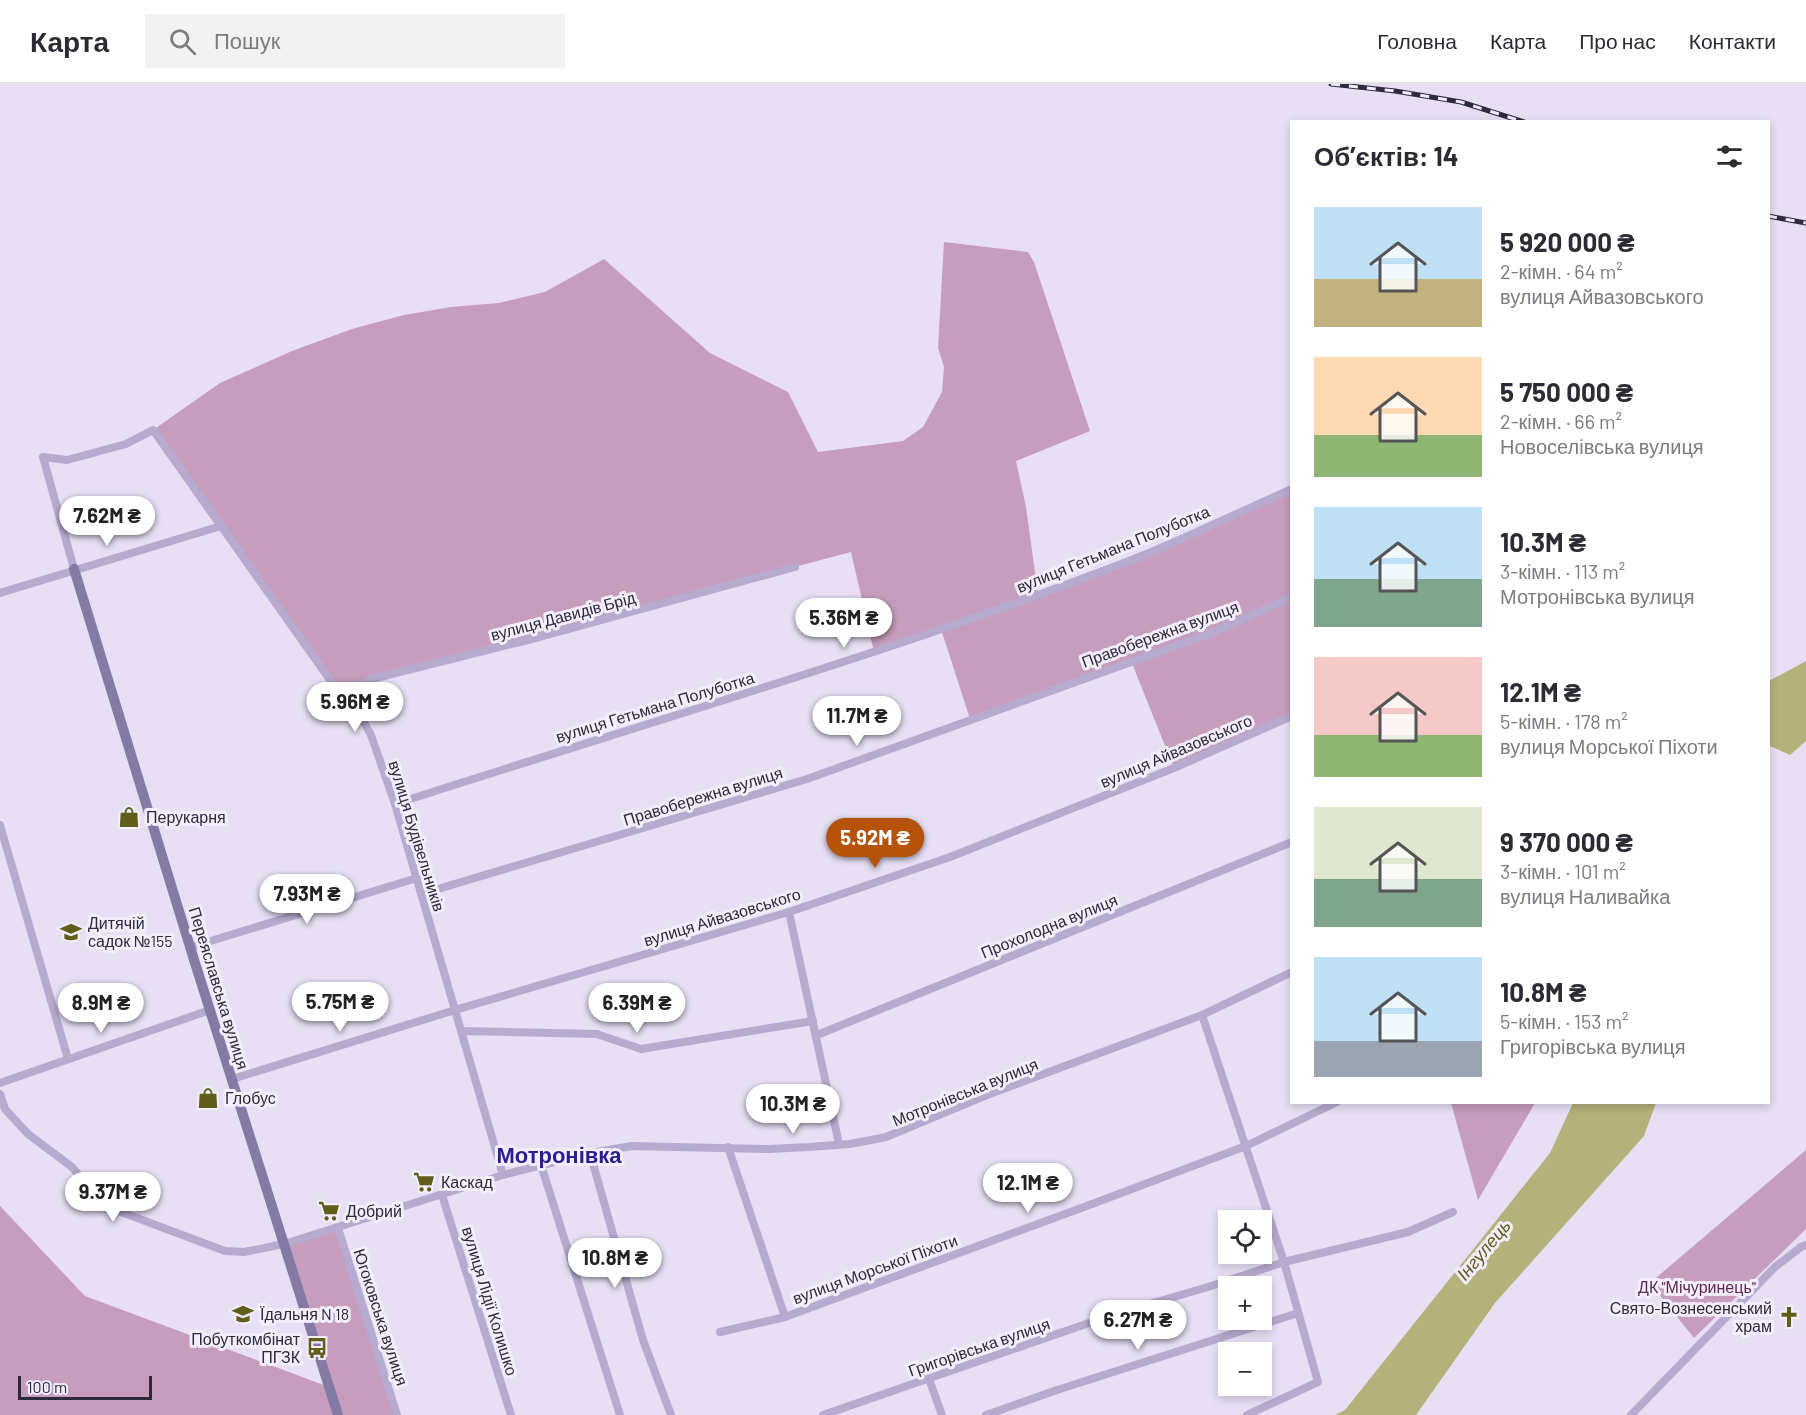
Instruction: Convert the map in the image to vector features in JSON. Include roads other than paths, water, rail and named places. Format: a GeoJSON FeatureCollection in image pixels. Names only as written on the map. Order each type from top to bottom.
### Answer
{"type":"FeatureCollection","features":[{"type":"Feature","properties":{"kind":"street","name":"вулиця Будівельників"},"geometry":{"type":"LineString","coordinates":[[74,569],[43,457],[67,460],[126,444],[153,430],[340,694],[359,714],[371,735],[395,804],[503,1175]]}},
{"type":"Feature","properties":{"kind":"street","name":"вулиця Гетьмана Полуботка"},"geometry":{"type":"LineString","coordinates":[[395,804],[820,670],[978,616],[1136,558],[1290,490]]}},
{"type":"Feature","properties":{"kind":"street"},"geometry":{"type":"LineString","coordinates":[[0,593],[221,526]]}},
{"type":"Feature","properties":{"kind":"street","name":"вулиця Давидів Брід"},"geometry":{"type":"LineString","coordinates":[[340,694],[372,679],[528,640],[795,567]]}},
{"type":"Feature","properties":{"kind":"street","name":"Переяславська вулиця"},"geometry":{"type":"LineString","coordinates":[[74,569],[338,1415]]}},
{"type":"Feature","properties":{"kind":"street","name":"Правобережна вулиця"},"geometry":{"type":"LineString","coordinates":[[421,894],[807,779],[1209,634],[1290,598]]}},
{"type":"Feature","properties":{"kind":"street","name":"вулиця Айвазовського"},"geometry":{"type":"LineString","coordinates":[[232,1079],[789,912],[950,857],[1174,768],[1290,717]]}},
{"type":"Feature","properties":{"kind":"street"},"geometry":{"type":"LineString","coordinates":[[0,825],[69,1059]]}},
{"type":"Feature","properties":{"kind":"street","name":"Прохолодна вулиця"},"geometry":{"type":"LineString","coordinates":[[817,1035],[1290,843]]}},
{"type":"Feature","properties":{"kind":"street"},"geometry":{"type":"LineString","coordinates":[[191,947],[417,878]]}},
{"type":"Feature","properties":{"kind":"street"},"geometry":{"type":"LineString","coordinates":[[789,912],[839,1144]]}},
{"type":"Feature","properties":{"kind":"street","name":"Мотронівська вулиця"},"geometry":{"type":"LineString","coordinates":[[0,1094],[5,1108],[28,1134],[72,1167],[105,1206],[225,1251],[244,1252],[284,1244],[503,1175],[590,1153],[632,1146],[769,1149],[870,1141],[899,1133],[987,1095],[1202,1015],[1290,973]]}},
{"type":"Feature","properties":{"kind":"street"},"geometry":{"type":"LineString","coordinates":[[0,1083],[210,1010]]}},
{"type":"Feature","properties":{"kind":"street"},"geometry":{"type":"LineString","coordinates":[[1202,1015],[1284,1262],[1318,1382],[1247,1415]]}},
{"type":"Feature","properties":{"kind":"street"},"geometry":{"type":"LineString","coordinates":[[461,1031],[597,1034],[641,1049],[813,1021]]}},
{"type":"Feature","properties":{"kind":"street","name":"вулиця Морської Піхоти"},"geometry":{"type":"LineString","coordinates":[[720,1332],[784,1317],[1246,1146],[1333,1104]]}},
{"type":"Feature","properties":{"kind":"street"},"geometry":{"type":"LineString","coordinates":[[728,1147],[784,1317]]}},
{"type":"Feature","properties":{"kind":"street"},"geometry":{"type":"LineString","coordinates":[[590,1153],[643,1340],[671,1415]]}},
{"type":"Feature","properties":{"kind":"street"},"geometry":{"type":"LineString","coordinates":[[541,1165],[620,1415]]}},
{"type":"Feature","properties":{"kind":"street","name":"вулиця Лідії Колишко"},"geometry":{"type":"LineString","coordinates":[[442,1195],[511,1415]]}},
{"type":"Feature","properties":{"kind":"street","name":"Григорівська вулиця"},"geometry":{"type":"LineString","coordinates":[[823,1415],[1112,1315],[1284,1262],[1408,1232],[1453,1212]]}},
{"type":"Feature","properties":{"kind":"street","name":"Югоковська вулиця"},"geometry":{"type":"LineString","coordinates":[[338,1228],[398,1415]]}},
{"type":"Feature","properties":{"kind":"street"},"geometry":{"type":"LineString","coordinates":[[1631,1415],[1775,1267],[1801,1246],[1806,1245]]}},
{"type":"Feature","properties":{"kind":"street"},"geometry":{"type":"LineString","coordinates":[[986,1415],[1298,1314]]}},
{"type":"Feature","properties":{"kind":"street"},"geometry":{"type":"LineString","coordinates":[[929,1379],[942,1415]]}},
{"type":"Feature","properties":{"kind":"water"},"geometry":{"type":"Polygon","coordinates":[[[1806,661],[1806,741],[1790,755],[1770,746],[1770,680],[1806,661]]]}},
{"type":"Feature","properties":{"kind":"water","name":"Інгулець"},"geometry":{"type":"Polygon","coordinates":[[[1573,1104],[1656,1104],[1644,1136],[1495,1303],[1416,1415],[1335,1415],[1345,1410],[1550,1153],[1573,1104]]]}},
{"type":"Feature","properties":{"kind":"railway"},"geometry":{"type":"LineString","coordinates":[[1331,84],[1395,91],[1461,102],[1518,120]]}},
{"type":"Feature","properties":{"kind":"railway"},"geometry":{"type":"LineString","coordinates":[[1770,216],[1806,223]]}},
{"type":"Feature","properties":{"kind":"place","name":"Перукарня"},"geometry":{"type":"Point","coordinates":[129,817]}},
{"type":"Feature","properties":{"kind":"place","name":"Дитячій садок №155"},"geometry":{"type":"Point","coordinates":[71,932]}},
{"type":"Feature","properties":{"kind":"place","name":"Глобус"},"geometry":{"type":"Point","coordinates":[208,1098]}},
{"type":"Feature","properties":{"kind":"place","name":"Каскад"},"geometry":{"type":"Point","coordinates":[424,1182]}},
{"type":"Feature","properties":{"kind":"place","name":"Добрий"},"geometry":{"type":"Point","coordinates":[329,1211]}},
{"type":"Feature","properties":{"kind":"place","name":"Їдальня N 18"},"geometry":{"type":"Point","coordinates":[243,1314]}},
{"type":"Feature","properties":{"kind":"place","name":"Свято-Вознесенський храм"},"geometry":{"type":"Point","coordinates":[1789,1317]}},
{"type":"Feature","properties":{"kind":"place","name":"Побуткомбінат ПГЗК"},"geometry":{"type":"Point","coordinates":[317,1348]}},
{"type":"Feature","properties":{"kind":"district","name":"Мотронівка"},"geometry":{"type":"Point","coordinates":[559,1155]}},
{"type":"Feature","properties":{"kind":"park label","name":"ДК \"Мічуринець\""},"geometry":{"type":"Point","coordinates":[1697,1287]}}]}
